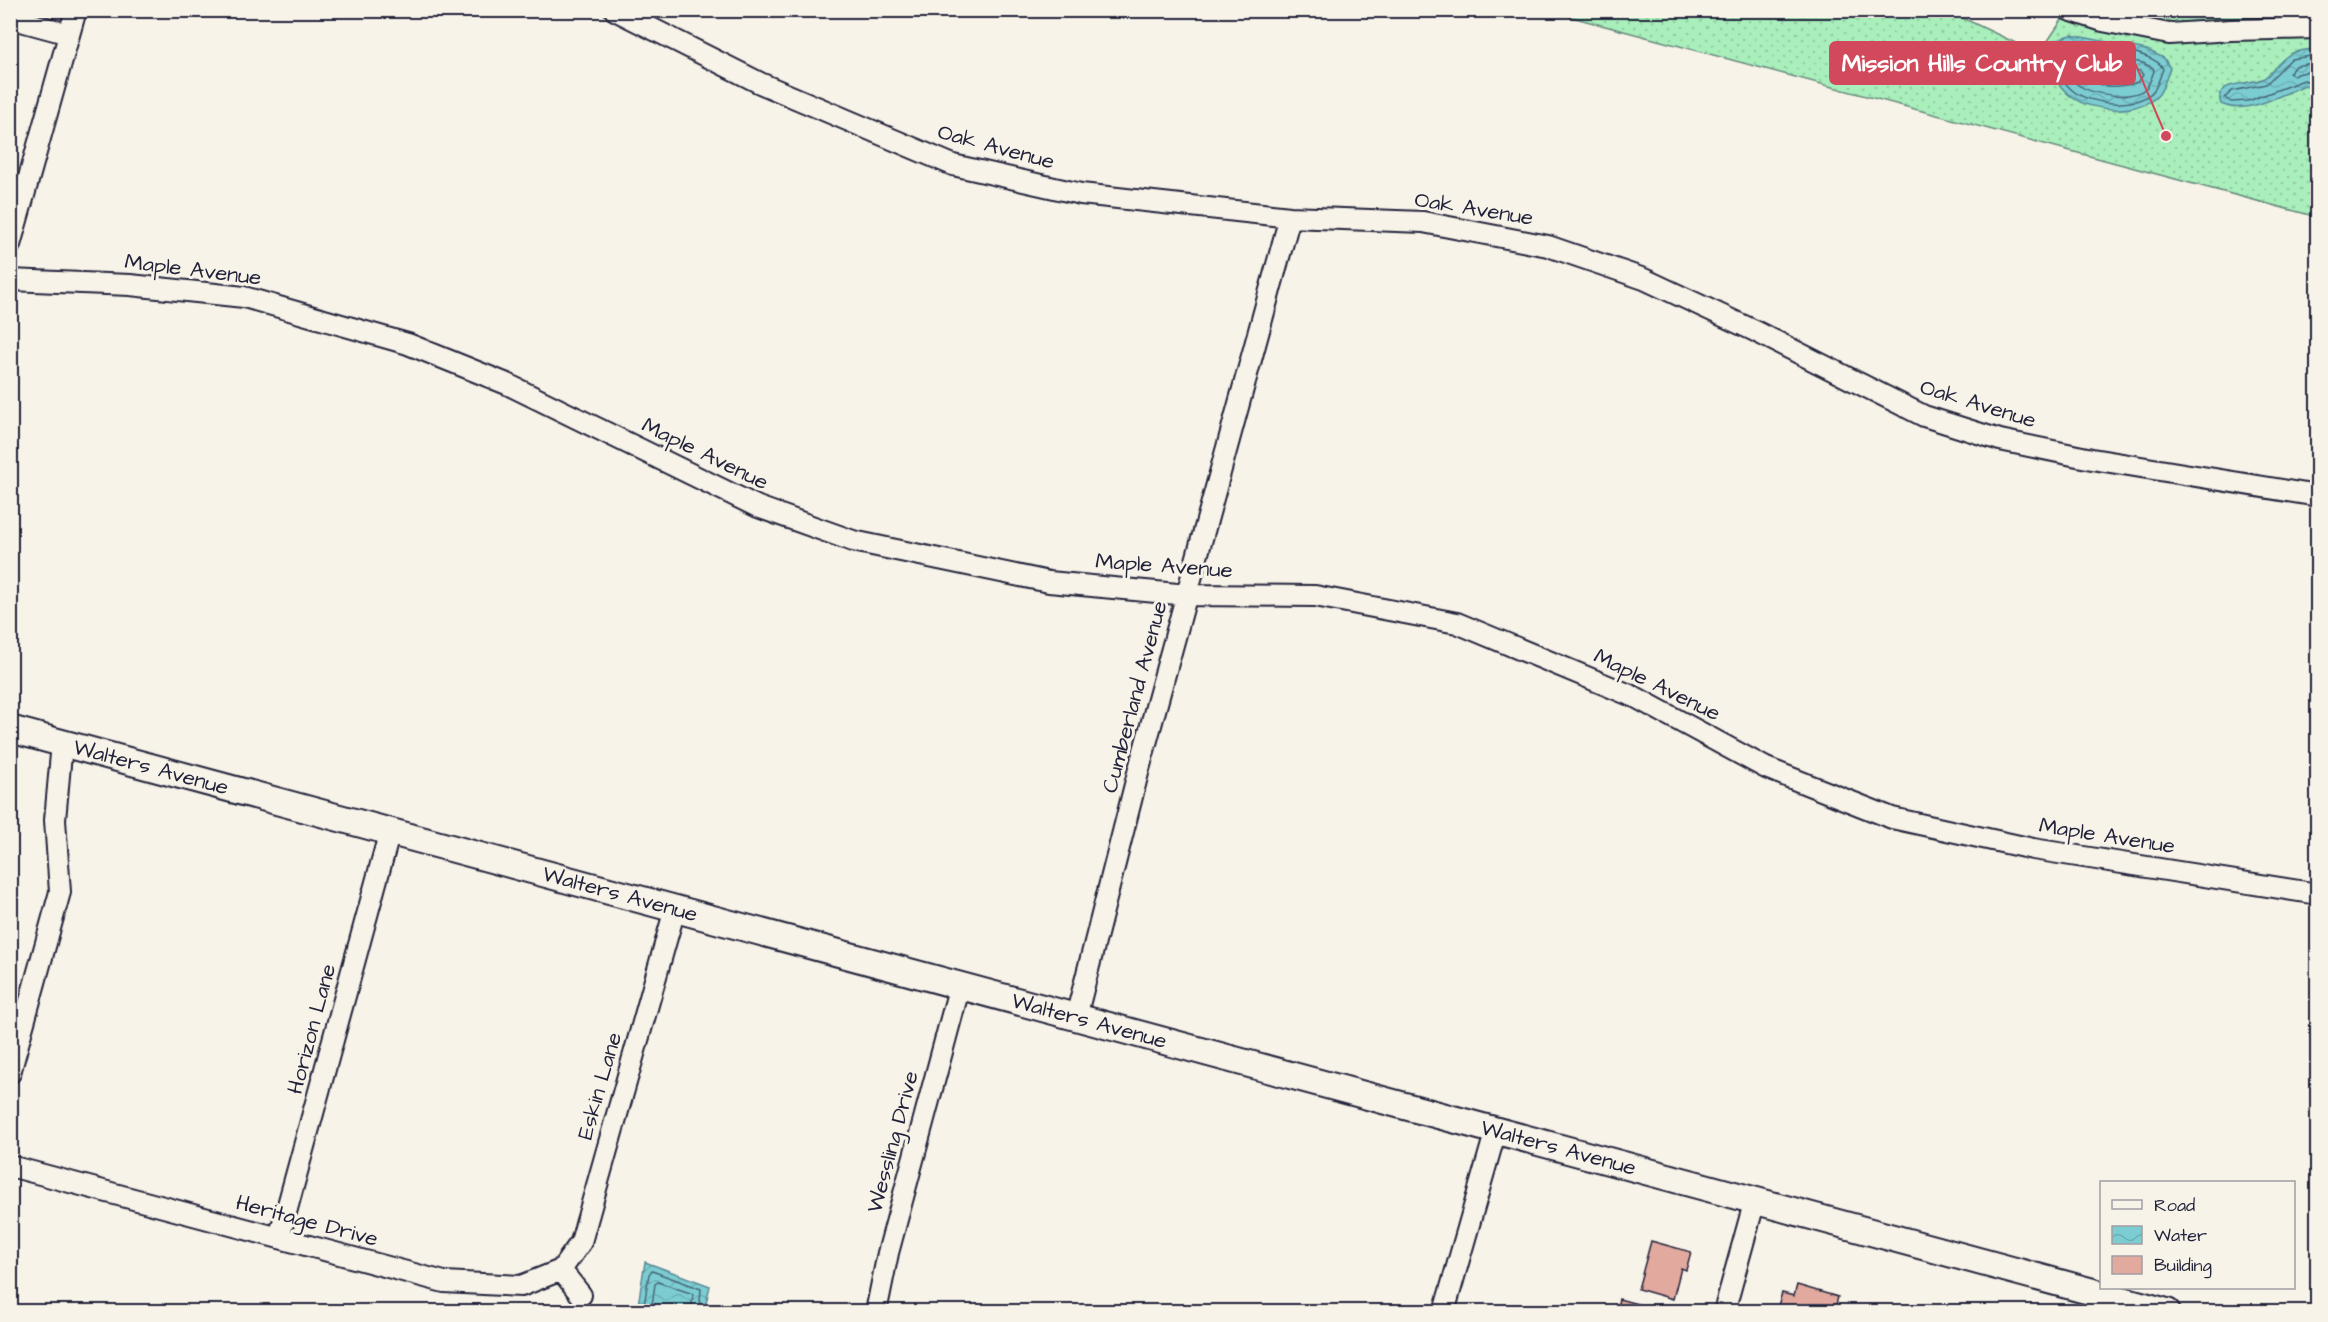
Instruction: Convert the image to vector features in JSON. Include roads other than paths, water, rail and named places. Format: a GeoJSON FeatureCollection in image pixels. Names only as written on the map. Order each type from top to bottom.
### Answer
{"type":"FeatureCollection","features":[{"type":"Feature","properties":{"kind":"main road","name":"Walters Avenue"},"geometry":{"type":"LineString","coordinates":[[10,729],[2167,1311]]}},
{"type":"Feature","properties":{"kind":"street"},"geometry":{"type":"LineString","coordinates":[[10,245],[76,10]]}},
{"type":"Feature","properties":{"kind":"street","name":"Oak Avenue"},"geometry":{"type":"LineString","coordinates":[[615,10],[760,83],[953,165],[1081,194],[1290,217],[1423,222],[1548,246],[1644,279],[1755,331],[1924,416],[2000,440],[2092,459],[2318,496]]}},
{"type":"Feature","properties":{"kind":"street"},"geometry":{"type":"LineString","coordinates":[[2069,10],[2103,21],[2169,34],[2318,28]]}},
{"type":"Feature","properties":{"kind":"street"},"geometry":{"type":"LineString","coordinates":[[10,18],[69,34]]}},
{"type":"Feature","properties":{"kind":"street","name":"Cumberland Avenue"},"geometry":{"type":"LineString","coordinates":[[1076,1017],[1139,769],[1290,217]]}},
{"type":"Feature","properties":{"kind":"street","name":"Maple Avenue"},"geometry":{"type":"LineString","coordinates":[[10,280],[130,285],[244,297],[419,348],[507,384],[758,507],[854,541],[1048,582],[1188,595],[1315,596],[1457,623],[1638,698],[1766,768],[1892,818],[2033,849],[2318,894]]}},
{"type":"Feature","properties":{"kind":"street"},"geometry":{"type":"LineString","coordinates":[[10,1073],[60,892],[55,820],[62,742]]}},
{"type":"Feature","properties":{"kind":"street","name":"Horizon Lane"},"geometry":{"type":"LineString","coordinates":[[279,1238],[390,831]]}},
{"type":"Feature","properties":{"kind":"street","name":"Eskin Lane"},"geometry":{"type":"LineString","coordinates":[[561,1270],[581,1242],[675,909]]}},
{"type":"Feature","properties":{"kind":"street","name":"Wessling Drive"},"geometry":{"type":"LineString","coordinates":[[876,1311],[888,1253],[960,985]]}},
{"type":"Feature","properties":{"kind":"street"},"geometry":{"type":"LineString","coordinates":[[1444,1311],[1496,1130]]}},
{"type":"Feature","properties":{"kind":"street","name":"Heritage Drive"},"geometry":{"type":"LineString","coordinates":[[10,1166],[444,1282],[521,1286],[561,1270]]}},
{"type":"Feature","properties":{"kind":"street"},"geometry":{"type":"LineString","coordinates":[[1724,1311],[1755,1200]]}},
{"type":"Feature","properties":{"kind":"street"},"geometry":{"type":"LineString","coordinates":[[561,1270],[581,1295]]}},
{"type":"Feature","properties":{"kind":"water"},"geometry":{"type":"Polygon","coordinates":[[[2072,35],[2147,50],[2164,58],[2170,68],[2159,94],[2145,104],[2119,109],[2091,106],[2074,99],[2055,78],[2049,60],[2049,52],[2053,45],[2060,39],[2072,35]]]}},
{"type":"Feature","properties":{"kind":"water"},"geometry":{"type":"Polygon","coordinates":[[[2317,49],[2317,92],[2305,85],[2252,106],[2231,107],[2221,104],[2220,96],[2227,87],[2263,78],[2292,53],[2317,49]]]}},
{"type":"Feature","properties":{"kind":"water"},"geometry":{"type":"Polygon","coordinates":[[[645,1262],[710,1286],[704,1311],[637,1311],[645,1262]]]}},
{"type":"Feature","properties":{"kind":"place","name":"Mission Hills Country Club"},"geometry":{"type":"Point","coordinates":[2166,136]}}]}
